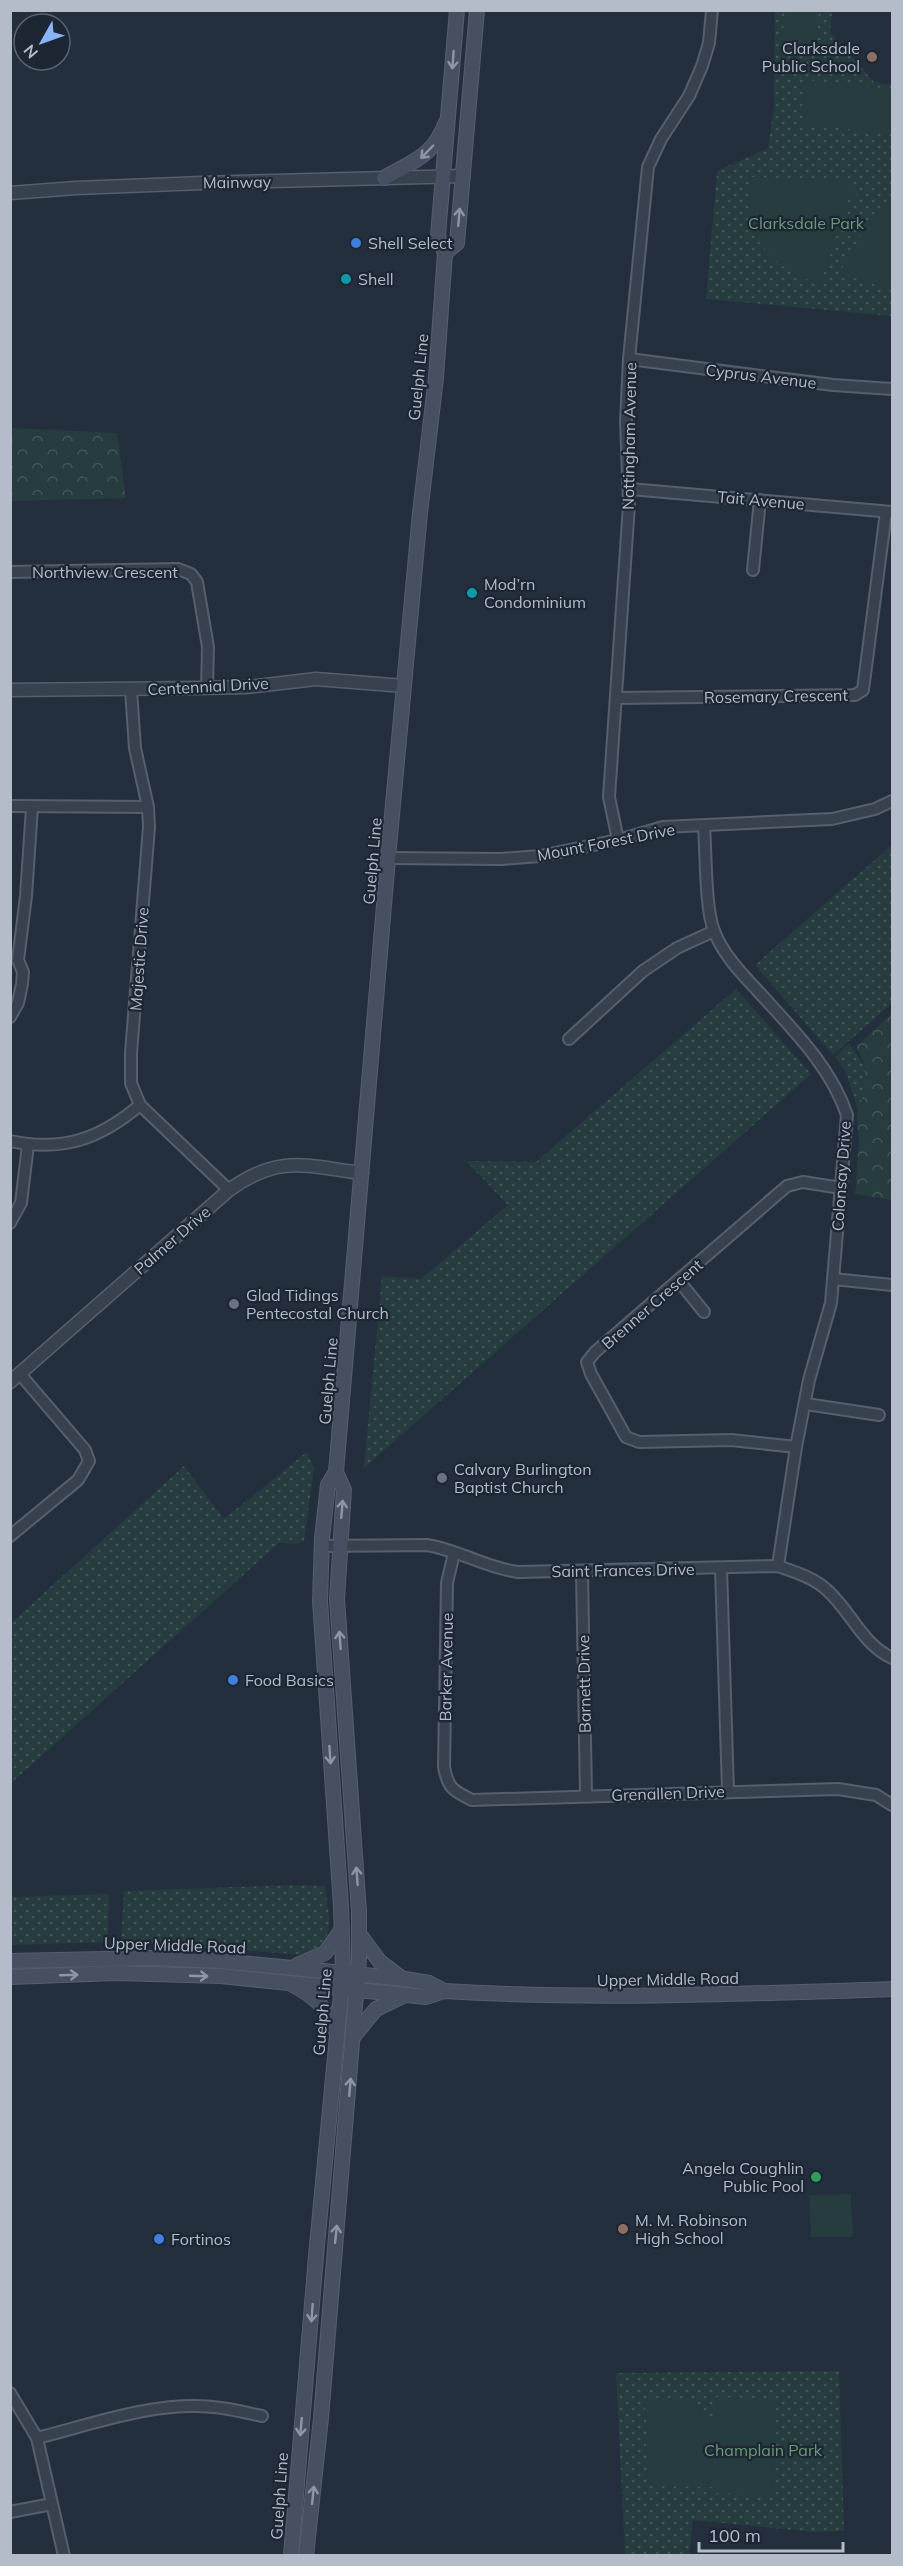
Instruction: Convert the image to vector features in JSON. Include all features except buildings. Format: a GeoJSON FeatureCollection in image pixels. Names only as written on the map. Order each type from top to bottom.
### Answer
{"type":"FeatureCollection","features":[{"type":"Feature","properties":{"kind":"main road","name":"Guelph Line"},"geometry":{"type":"LineString","coordinates":[[291,2556],[343,1980],[342,1929],[320,1601],[321,1546],[328,1485],[336,1472],[388,858],[420,513],[436,372],[445,253],[438,237],[457,10]]}},
{"type":"Feature","properties":{"kind":"main road","name":"Guelph Line"},"geometry":{"type":"LineString","coordinates":[[445,253],[457,243],[477,10]]}},
{"type":"Feature","properties":{"kind":"main road"},"geometry":{"type":"LineString","coordinates":[[384,178],[420,160],[442,133],[449,109]]}},
{"type":"Feature","properties":{"kind":"main road","name":"Guelph Line"},"geometry":{"type":"LineString","coordinates":[[306,2556],[353,2037],[360,1935],[337,1599],[344,1490],[336,1472]]}},
{"type":"Feature","properties":{"kind":"main road"},"geometry":{"type":"LineString","coordinates":[[328,1722],[347,1746]]}},
{"type":"Feature","properties":{"kind":"main road"},"geometry":{"type":"LineString","coordinates":[[337,2033],[331,2018],[319,2002],[289,1975],[322,1956],[342,1929]]}},
{"type":"Feature","properties":{"kind":"main road"},"geometry":{"type":"LineString","coordinates":[[360,1935],[390,1972],[405,1979]]}},
{"type":"Feature","properties":{"kind":"main road","name":"Upper Middle Road"},"geometry":{"type":"LineString","coordinates":[[10,1961],[152,1958],[343,1980],[358,1974],[405,1979],[429,1983],[444,1991]]}},
{"type":"Feature","properties":{"kind":"main road","name":"Upper Middle Road"},"geometry":{"type":"LineString","coordinates":[[10,1977],[141,1974],[289,1975]]}},
{"type":"Feature","properties":{"kind":"main road","name":"Upper Middle Road"},"geometry":{"type":"LineString","coordinates":[[343,1980],[357,1989],[426,1997],[444,1991],[578,1997],[638,1997],[892,1989]]}},
{"type":"Feature","properties":{"kind":"main road"},"geometry":{"type":"LineString","coordinates":[[353,2037],[376,2009],[408,1995]]}},
{"type":"Feature","properties":{"kind":"main road"},"geometry":{"type":"LineString","coordinates":[[307,2369],[324,2370]]}},
{"type":"Feature","properties":{"kind":"street","name":"Nottingham Avenue"},"geometry":{"type":"LineString","coordinates":[[618,840],[609,797],[630,489],[626,421],[629,359],[648,167],[661,139],[689,96],[702,66],[709,43],[712,10]]}},
{"type":"Feature","properties":{"kind":"street","name":"Mainway"},"geometry":{"type":"LineString","coordinates":[[10,193],[202,183],[463,176]]}},
{"type":"Feature","properties":{"kind":"street","name":"Cyprus Avenue"},"geometry":{"type":"LineString","coordinates":[[629,359],[833,385],[892,389]]}},
{"type":"Feature","properties":{"kind":"street","name":"Tait Avenue"},"geometry":{"type":"LineString","coordinates":[[630,489],[889,512]]}},
{"type":"Feature","properties":{"kind":"street"},"geometry":{"type":"LineString","coordinates":[[753,570],[760,500]]}},
{"type":"Feature","properties":{"kind":"street","name":"Rosemary Crescent"},"geometry":{"type":"LineString","coordinates":[[616,698],[855,695],[863,690],[889,512]]}},
{"type":"Feature","properties":{"kind":"street","name":"Northview Crescent"},"geometry":{"type":"LineString","coordinates":[[10,572],[178,569],[191,574],[196,582],[208,647],[207,687]]}},
{"type":"Feature","properties":{"kind":"street","name":"Centennial Drive"},"geometry":{"type":"LineString","coordinates":[[10,690],[247,687],[316,679],[404,686]]}},
{"type":"Feature","properties":{"kind":"street","name":"Majestic Drive"},"geometry":{"type":"LineString","coordinates":[[130,690],[135,748],[148,807],[149,827],[131,1053],[131,1083],[140,1106],[229,1190]]}},
{"type":"Feature","properties":{"kind":"street","name":"Mount Forest Drive"},"geometry":{"type":"LineString","coordinates":[[388,858],[501,859],[540,856],[618,840],[663,827],[704,826],[727,822],[832,819],[875,809],[892,801]]}},
{"type":"Feature","properties":{"kind":"street"},"geometry":{"type":"LineString","coordinates":[[10,806],[148,807]]}},
{"type":"Feature","properties":{"kind":"street"},"geometry":{"type":"LineString","coordinates":[[10,1017],[18,1003],[22,984],[23,972],[14,961],[26,896],[32,807]]}},
{"type":"Feature","properties":{"kind":"street","name":"Colonsay Drive"},"geometry":{"type":"LineString","coordinates":[[704,826],[714,931],[737,968],[823,1065],[839,1092],[847,1115],[834,1279],[825,1328],[809,1380],[796,1447],[778,1566]]}},
{"type":"Feature","properties":{"kind":"street"},"geometry":{"type":"LineString","coordinates":[[569,1039],[643,971],[677,948],[714,931]]}},
{"type":"Feature","properties":{"kind":"street"},"geometry":{"type":"LineString","coordinates":[[10,1141],[28,1145],[67,1144],[104,1132],[140,1106]]}},
{"type":"Feature","properties":{"kind":"street"},"geometry":{"type":"LineString","coordinates":[[10,1223],[21,1203],[28,1145]]}},
{"type":"Feature","properties":{"kind":"street","name":"Palmer Drive"},"geometry":{"type":"LineString","coordinates":[[15,1378],[229,1190],[251,1175],[277,1166],[291,1165],[362,1173]]}},
{"type":"Feature","properties":{"kind":"street","name":"Brenner Crescent"},"geometry":{"type":"LineString","coordinates":[[796,1447],[731,1440],[639,1442],[626,1437],[591,1374],[587,1362],[787,1186],[802,1182],[841,1188]]}},
{"type":"Feature","properties":{"kind":"street"},"geometry":{"type":"LineString","coordinates":[[834,1279],[892,1285]]}},
{"type":"Feature","properties":{"kind":"street"},"geometry":{"type":"LineString","coordinates":[[679,1281],[704,1312]]}},
{"type":"Feature","properties":{"kind":"street"},"geometry":{"type":"LineString","coordinates":[[10,1536],[78,1480],[89,1461],[84,1450],[15,1378]]}},
{"type":"Feature","properties":{"kind":"street"},"geometry":{"type":"LineString","coordinates":[[806,1404],[879,1415]]}},
{"type":"Feature","properties":{"kind":"street","name":"Saint Frances Drive"},"geometry":{"type":"LineString","coordinates":[[321,1546],[427,1545],[504,1570],[582,1572],[778,1566],[802,1574],[827,1589],[846,1610],[863,1637],[882,1653],[892,1658]]}},
{"type":"Feature","properties":{"kind":"street","name":"Barker Avenue"},"geometry":{"type":"LineString","coordinates":[[447,1783],[444,1767],[447,1583],[454,1553]]}},
{"type":"Feature","properties":{"kind":"street"},"geometry":{"type":"LineString","coordinates":[[721,1568],[728,1791]]}},
{"type":"Feature","properties":{"kind":"street","name":"Barnett Drive"},"geometry":{"type":"LineString","coordinates":[[582,1572],[586,1796]]}},
{"type":"Feature","properties":{"kind":"street","name":"Grenallen Drive"},"geometry":{"type":"LineString","coordinates":[[447,1783],[455,1791],[472,1800],[838,1789],[876,1795],[892,1805]]}},
{"type":"Feature","properties":{"kind":"street"},"geometry":{"type":"LineString","coordinates":[[10,2393],[19,2404],[37,2438],[64,2556]]}},
{"type":"Feature","properties":{"kind":"street"},"geometry":{"type":"LineString","coordinates":[[37,2438],[128,2415],[172,2407],[212,2407],[262,2416]]}},
{"type":"Feature","properties":{"kind":"street"},"geometry":{"type":"LineString","coordinates":[[10,2512],[52,2504]]}},
{"type":"Feature","properties":{"kind":"green space","name":"Clarksdale Park"},"geometry":{"type":"Polygon","coordinates":[[[775,11],[832,11],[830,32],[874,82],[892,85],[892,316],[706,299],[717,171],[768,148],[774,106],[775,11]]]}},
{"type":"Feature","properties":{"kind":"green space"},"geometry":{"type":"Polygon","coordinates":[[[785,11],[819,11],[815,53],[781,50],[785,11]]]}},
{"type":"Feature","properties":{"kind":"green space"},"geometry":{"type":"Polygon","coordinates":[[[807,80],[892,89],[892,134],[802,124],[807,80]]]}},
{"type":"Feature","properties":{"kind":"green space"},"geometry":{"type":"Polygon","coordinates":[[[751,177],[850,181],[856,186],[856,199],[849,198],[820,285],[785,268],[766,251],[759,241],[750,215],[751,177]]]}},
{"type":"Feature","properties":{"kind":"green space"},"geometry":{"type":"Polygon","coordinates":[[[892,204],[892,288],[839,274],[861,236],[892,204]]]}},
{"type":"Feature","properties":{"kind":"green space"},"geometry":{"type":"Polygon","coordinates":[[[11,428],[117,433],[126,498],[11,501],[11,428]]]}},
{"type":"Feature","properties":{"kind":"green space"},"geometry":{"type":"Polygon","coordinates":[[[892,845],[892,1003],[833,1055],[755,965],[892,845]]]}},
{"type":"Feature","properties":{"kind":"green space"},"geometry":{"type":"Polygon","coordinates":[[[736,989],[811,1074],[364,1468],[382,1276],[421,1279],[508,1205],[466,1161],[536,1162],[736,989]]]}},
{"type":"Feature","properties":{"kind":"green space"},"geometry":{"type":"Polygon","coordinates":[[[892,1013],[892,1200],[855,1194],[859,1141],[857,1116],[866,1084],[863,1060],[856,1047],[892,1013]]]}},
{"type":"Feature","properties":{"kind":"green space"},"geometry":{"type":"Polygon","coordinates":[[[849,1043],[862,1062],[867,1076],[859,1113],[846,1072],[835,1057],[849,1043]]]}},
{"type":"Feature","properties":{"kind":"green space"},"geometry":{"type":"Polygon","coordinates":[[[307,1452],[314,1468],[304,1541],[295,1544],[279,1543],[11,1783],[11,1623],[184,1466],[224,1519],[307,1452]]]}},
{"type":"Feature","properties":{"kind":"green space"},"geometry":{"type":"Polygon","coordinates":[[[292,1885],[325,1886],[329,1917],[328,1933],[318,1948],[309,1955],[121,1942],[124,1891],[292,1885]]]}},
{"type":"Feature","properties":{"kind":"green space"},"geometry":{"type":"Polygon","coordinates":[[[109,1894],[108,1942],[11,1945],[11,1897],[109,1894]]]}},
{"type":"Feature","properties":{"kind":"green space"},"geometry":{"type":"Polygon","coordinates":[[[851,2194],[853,2237],[811,2237],[809,2195],[851,2194]]]}},
{"type":"Feature","properties":{"kind":"green space","name":"Champlain Park"},"geometry":{"type":"Polygon","coordinates":[[[839,2371],[844,2531],[813,2532],[693,2520],[689,2555],[625,2555],[616,2373],[839,2371]]]}},
{"type":"Feature","properties":{"kind":"green space"},"geometry":{"type":"Polygon","coordinates":[[[716,2397],[776,2399],[773,2495],[713,2493],[713,2487],[654,2486],[648,2479],[645,2398],[684,2400],[698,2408],[715,2423],[716,2397]]]}},
{"type":"Feature","properties":{"kind":"place","name":"Clarksdale Public School"},"geometry":{"type":"Point","coordinates":[872,57]}},
{"type":"Feature","properties":{"kind":"place","name":"Shell Select"},"geometry":{"type":"Point","coordinates":[356,243]}},
{"type":"Feature","properties":{"kind":"place","name":"Shell"},"geometry":{"type":"Point","coordinates":[346,279]}},
{"type":"Feature","properties":{"kind":"place","name":"Mod’rn Condominium"},"geometry":{"type":"Point","coordinates":[472,593]}},
{"type":"Feature","properties":{"kind":"place","name":"Glad Tidings Pentecostal Church"},"geometry":{"type":"Point","coordinates":[234,1304]}},
{"type":"Feature","properties":{"kind":"place","name":"Calvary Burlington Baptist Church"},"geometry":{"type":"Point","coordinates":[442,1478]}},
{"type":"Feature","properties":{"kind":"place","name":"Food Basics"},"geometry":{"type":"Point","coordinates":[233,1680]}},
{"type":"Feature","properties":{"kind":"place","name":"Angela Coughlin Public Pool"},"geometry":{"type":"Point","coordinates":[816,2177]}},
{"type":"Feature","properties":{"kind":"place","name":"M. M. Robinson High School"},"geometry":{"type":"Point","coordinates":[623,2229]}},
{"type":"Feature","properties":{"kind":"place","name":"Fortinos"},"geometry":{"type":"Point","coordinates":[159,2239]}}]}
